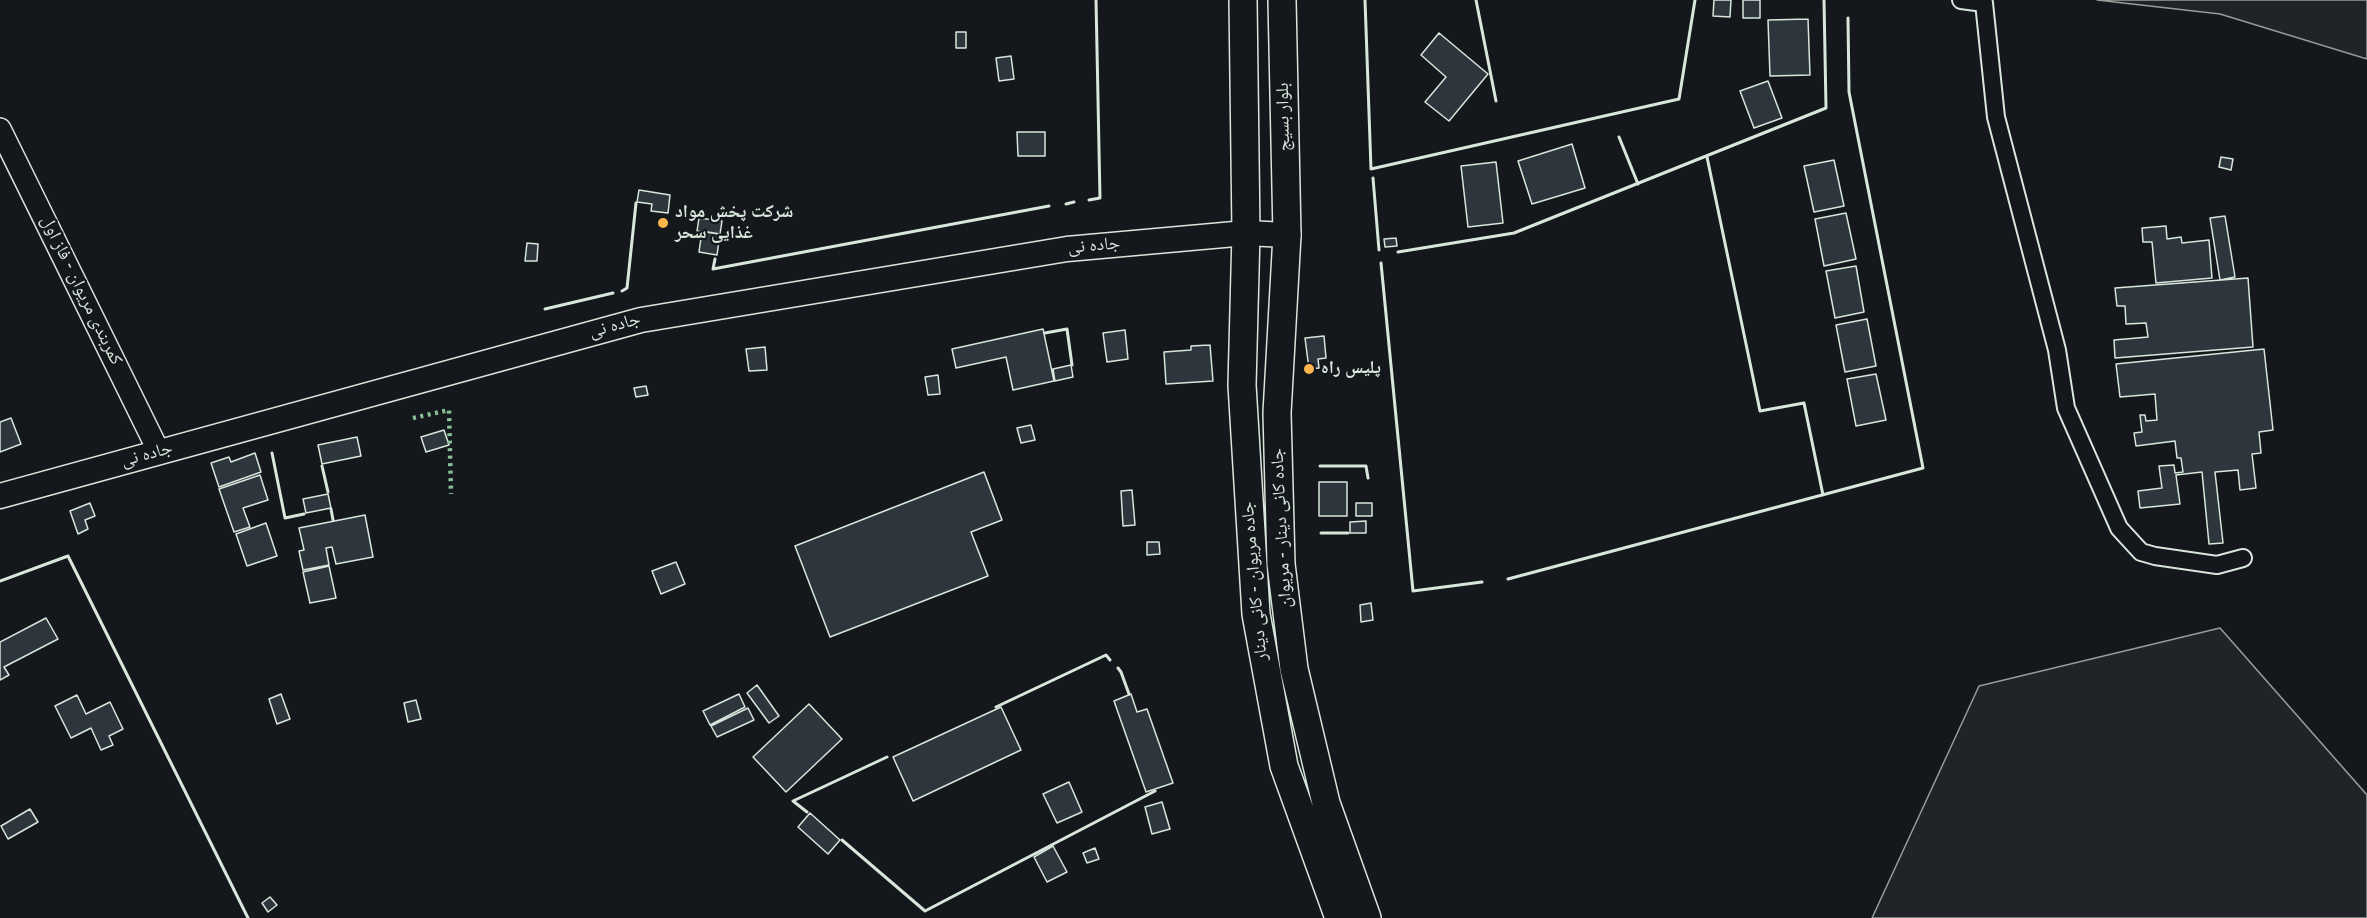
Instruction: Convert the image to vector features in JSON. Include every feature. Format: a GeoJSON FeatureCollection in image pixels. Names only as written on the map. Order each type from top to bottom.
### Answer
{"type":"FeatureCollection","features":[{"type":"Feature","properties":{"kind":"main road"},"geometry":{"type":"LineString","coordinates":[[1243,0],[1246,233]]}},
{"type":"Feature","properties":{"kind":"main road","name":"بلوار بسیج"},"geometry":{"type":"LineString","coordinates":[[1282,0],[1287,235]]}},
{"type":"Feature","properties":{"kind":"main road","name":"جاده نی"},"geometry":{"type":"LineString","coordinates":[[0,496],[641,320],[1067,249],[1246,233],[1287,235]]}},
{"type":"Feature","properties":{"kind":"main road","name":"جاده مریوان - کانی دینار"},"geometry":{"type":"LineString","coordinates":[[1246,233],[1242,385],[1256,614],[1284,766],[1339,918]]}},
{"type":"Feature","properties":{"kind":"main road","name":"جاده کانی دینار - مریوان"},"geometry":{"type":"LineString","coordinates":[[1287,235],[1277,413],[1283,576],[1294,669],[1326,803],[1367,918]]}},
{"type":"Feature","properties":{"kind":"street"},"geometry":{"type":"LineString","coordinates":[[1960,0],[1983,3],[1996,117],[2057,350],[2066,408],[2119,528],[2141,552],[2155,556],[2217,566],[2243,558]]}},
{"type":"Feature","properties":{"kind":"street","name":"کمربندی مریوان - فاز اول"},"geometry":{"type":"LineString","coordinates":[[0,129],[159,452]]}},
{"type":"Feature","properties":{"kind":"shaded area"},"geometry":{"type":"Polygon","coordinates":[[[2097,0],[2367,0],[2367,59],[2220,14],[2097,0]]]}},
{"type":"Feature","properties":{"kind":"shaded area"},"geometry":{"type":"Polygon","coordinates":[[[2220,628],[2367,795],[2367,918],[1872,918],[1979,686],[2220,628]]]}},
{"type":"Feature","properties":{"kind":"building"},"geometry":{"type":"Polygon","coordinates":[[[1714,0],[1731,0],[1730,17],[1713,16],[1714,0]]]}},
{"type":"Feature","properties":{"kind":"building"},"geometry":{"type":"Polygon","coordinates":[[[1743,0],[1760,0],[1760,18],[1743,18],[1743,0]]]}},
{"type":"Feature","properties":{"kind":"building"},"geometry":{"type":"Polygon","coordinates":[[[1808,19],[1810,75],[1770,76],[1768,20],[1808,19]]]}},
{"type":"Feature","properties":{"kind":"building"},"geometry":{"type":"Polygon","coordinates":[[[956,32],[966,32],[966,48],[956,48],[956,32]]]}},
{"type":"Feature","properties":{"kind":"building"},"geometry":{"type":"Polygon","coordinates":[[[1439,33],[1488,74],[1449,121],[1425,102],[1446,77],[1421,55],[1439,33]]]}},
{"type":"Feature","properties":{"kind":"building"},"geometry":{"type":"Polygon","coordinates":[[[1011,56],[1014,79],[999,81],[996,58],[1011,56]]]}},
{"type":"Feature","properties":{"kind":"building"},"geometry":{"type":"Polygon","coordinates":[[[1768,81],[1782,118],[1754,128],[1740,91],[1768,81]]]}},
{"type":"Feature","properties":{"kind":"building"},"geometry":{"type":"Polygon","coordinates":[[[1017,132],[1045,132],[1045,156],[1018,156],[1017,132]]]}},
{"type":"Feature","properties":{"kind":"building"},"geometry":{"type":"Polygon","coordinates":[[[1572,144],[1585,188],[1532,204],[1518,161],[1572,144]]]}},
{"type":"Feature","properties":{"kind":"building"},"geometry":{"type":"Polygon","coordinates":[[[2221,157],[2233,159],[2231,170],[2219,167],[2221,157]]]}},
{"type":"Feature","properties":{"kind":"building"},"geometry":{"type":"Polygon","coordinates":[[[1834,160],[1844,206],[1814,212],[1804,166],[1834,160]]]}},
{"type":"Feature","properties":{"kind":"building"},"geometry":{"type":"Polygon","coordinates":[[[1496,162],[1503,223],[1468,227],[1461,166],[1496,162]]]}},
{"type":"Feature","properties":{"kind":"building"},"geometry":{"type":"Polygon","coordinates":[[[639,190],[670,195],[668,213],[651,211],[652,204],[637,202],[639,190]]]}},
{"type":"Feature","properties":{"kind":"building"},"geometry":{"type":"Polygon","coordinates":[[[1846,213],[1856,259],[1824,266],[1815,219],[1846,213]]]}},
{"type":"Feature","properties":{"kind":"building"},"geometry":{"type":"Polygon","coordinates":[[[2225,216],[2235,277],[2220,280],[2210,218],[2225,216]]]}},
{"type":"Feature","properties":{"kind":"building"},"geometry":{"type":"Polygon","coordinates":[[[699,218],[722,221],[720,234],[697,231],[699,218]]]}},
{"type":"Feature","properties":{"kind":"building"},"geometry":{"type":"Polygon","coordinates":[[[2166,226],[2167,239],[2181,237],[2182,243],[2209,240],[2212,278],[2156,283],[2152,242],[2143,242],[2142,228],[2166,226]]]}},
{"type":"Feature","properties":{"kind":"building"},"geometry":{"type":"Polygon","coordinates":[[[702,231],[720,234],[717,255],[699,252],[702,231]]]}},
{"type":"Feature","properties":{"kind":"building"},"geometry":{"type":"Polygon","coordinates":[[[1396,238],[1397,246],[1385,247],[1384,239],[1396,238]]]}},
{"type":"Feature","properties":{"kind":"building"},"geometry":{"type":"Polygon","coordinates":[[[527,243],[538,244],[537,261],[525,261],[527,243]]]}},
{"type":"Feature","properties":{"kind":"building"},"geometry":{"type":"Polygon","coordinates":[[[1856,266],[1864,312],[1835,318],[1826,271],[1856,266]]]}},
{"type":"Feature","properties":{"kind":"building"},"geometry":{"type":"Polygon","coordinates":[[[2248,278],[2253,347],[2115,358],[2114,340],[2148,337],[2146,323],[2126,324],[2125,306],[2117,306],[2115,288],[2248,278]]]}},
{"type":"Feature","properties":{"kind":"building"},"geometry":{"type":"Polygon","coordinates":[[[1867,319],[1876,366],[1845,372],[1836,325],[1867,319]]]}},
{"type":"Feature","properties":{"kind":"building"},"geometry":{"type":"Polygon","coordinates":[[[1043,329],[1054,381],[1013,390],[1006,357],[956,368],[952,349],[1043,329]]]}},
{"type":"Feature","properties":{"kind":"building"},"geometry":{"type":"Polygon","coordinates":[[[1125,330],[1128,359],[1107,362],[1103,333],[1125,330]]]}},
{"type":"Feature","properties":{"kind":"building"},"geometry":{"type":"Polygon","coordinates":[[[1324,336],[1326,358],[1318,359],[1319,368],[1309,369],[1305,338],[1324,336]]]}},
{"type":"Feature","properties":{"kind":"building"},"geometry":{"type":"Polygon","coordinates":[[[1210,345],[1213,381],[1166,384],[1164,352],[1191,350],[1191,346],[1210,345]]]}},
{"type":"Feature","properties":{"kind":"building"},"geometry":{"type":"Polygon","coordinates":[[[765,347],[767,370],[749,371],[746,349],[765,347]]]}},
{"type":"Feature","properties":{"kind":"building"},"geometry":{"type":"Polygon","coordinates":[[[2264,349],[2273,430],[2259,432],[2261,453],[2252,454],[2256,488],[2240,490],[2238,470],[2215,472],[2223,543],[2209,544],[2202,472],[2176,475],[2180,504],[2140,508],[2138,491],[2162,488],[2159,466],[2174,465],[2175,473],[2183,472],[2181,458],[2177,458],[2175,441],[2136,446],[2134,433],[2142,432],[2140,415],[2145,415],[2146,421],[2157,420],[2155,394],[2120,397],[2116,364],[2264,349]]]}},
{"type":"Feature","properties":{"kind":"building"},"geometry":{"type":"Polygon","coordinates":[[[1071,365],[1073,377],[1055,381],[1053,369],[1071,365]]]}},
{"type":"Feature","properties":{"kind":"building"},"geometry":{"type":"Polygon","coordinates":[[[1876,374],[1886,420],[1856,426],[1847,379],[1876,374]]]}},
{"type":"Feature","properties":{"kind":"building"},"geometry":{"type":"Polygon","coordinates":[[[938,375],[940,394],[928,395],[925,377],[938,375]]]}},
{"type":"Feature","properties":{"kind":"building"},"geometry":{"type":"Polygon","coordinates":[[[646,386],[648,395],[636,397],[634,388],[646,386]]]}},
{"type":"Feature","properties":{"kind":"building"},"geometry":{"type":"Polygon","coordinates":[[[11,418],[21,444],[0,452],[0,422],[11,418]]]}},
{"type":"Feature","properties":{"kind":"building"},"geometry":{"type":"Polygon","coordinates":[[[1031,425],[1035,440],[1021,443],[1017,428],[1031,425]]]}},
{"type":"Feature","properties":{"kind":"building"},"geometry":{"type":"Polygon","coordinates":[[[444,430],[449,445],[426,452],[421,437],[444,430]]]}},
{"type":"Feature","properties":{"kind":"building"},"geometry":{"type":"Polygon","coordinates":[[[357,437],[361,456],[322,464],[318,445],[357,437]]]}},
{"type":"Feature","properties":{"kind":"building"},"geometry":{"type":"Polygon","coordinates":[[[255,453],[261,472],[219,487],[211,463],[229,457],[231,462],[255,453]]]}},
{"type":"Feature","properties":{"kind":"building"},"geometry":{"type":"Polygon","coordinates":[[[984,472],[1002,520],[971,532],[988,576],[830,637],[795,546],[984,472]]]}},
{"type":"Feature","properties":{"kind":"building"},"geometry":{"type":"Polygon","coordinates":[[[260,475],[268,500],[243,508],[250,527],[234,532],[219,489],[260,475]]]}},
{"type":"Feature","properties":{"kind":"building"},"geometry":{"type":"Polygon","coordinates":[[[1319,482],[1347,482],[1347,516],[1319,516],[1319,482]]]}},
{"type":"Feature","properties":{"kind":"building"},"geometry":{"type":"Polygon","coordinates":[[[1132,490],[1135,525],[1123,526],[1121,491],[1132,490]]]}},
{"type":"Feature","properties":{"kind":"building"},"geometry":{"type":"Polygon","coordinates":[[[328,494],[331,508],[306,513],[303,499],[328,494]]]}},
{"type":"Feature","properties":{"kind":"building"},"geometry":{"type":"Polygon","coordinates":[[[90,503],[95,516],[85,520],[88,529],[78,534],[70,511],[90,503]]]}},
{"type":"Feature","properties":{"kind":"building"},"geometry":{"type":"Polygon","coordinates":[[[1356,503],[1372,503],[1372,516],[1356,516],[1356,503]]]}},
{"type":"Feature","properties":{"kind":"building"},"geometry":{"type":"Polygon","coordinates":[[[365,515],[373,557],[336,564],[332,547],[326,548],[329,565],[303,570],[299,551],[304,550],[299,528],[365,515]]]}},
{"type":"Feature","properties":{"kind":"building"},"geometry":{"type":"Polygon","coordinates":[[[1366,521],[1366,533],[1350,533],[1350,522],[1366,521]]]}},
{"type":"Feature","properties":{"kind":"building"},"geometry":{"type":"Polygon","coordinates":[[[266,523],[277,556],[247,566],[236,534],[266,523]]]}},
{"type":"Feature","properties":{"kind":"building"},"geometry":{"type":"Polygon","coordinates":[[[1147,542],[1159,542],[1160,554],[1147,555],[1147,542]]]}},
{"type":"Feature","properties":{"kind":"building"},"geometry":{"type":"Polygon","coordinates":[[[676,562],[685,584],[661,594],[652,571],[676,562]]]}},
{"type":"Feature","properties":{"kind":"building"},"geometry":{"type":"Polygon","coordinates":[[[329,566],[336,598],[310,603],[303,572],[329,566]]]}},
{"type":"Feature","properties":{"kind":"building"},"geometry":{"type":"Polygon","coordinates":[[[1371,603],[1373,620],[1361,622],[1360,605],[1371,603]]]}},
{"type":"Feature","properties":{"kind":"building"},"geometry":{"type":"Polygon","coordinates":[[[46,618],[58,639],[4,667],[9,675],[0,680],[0,642],[46,618]]]}},
{"type":"Feature","properties":{"kind":"building"},"geometry":{"type":"Polygon","coordinates":[[[757,685],[779,716],[769,723],[747,693],[757,685]]]}},
{"type":"Feature","properties":{"kind":"building"},"geometry":{"type":"Polygon","coordinates":[[[281,694],[290,719],[277,724],[269,699],[281,694]]]}},
{"type":"Feature","properties":{"kind":"building"},"geometry":{"type":"Polygon","coordinates":[[[739,694],[745,707],[710,725],[703,711],[739,694]]]}},
{"type":"Feature","properties":{"kind":"building"},"geometry":{"type":"Polygon","coordinates":[[[1131,694],[1137,712],[1147,709],[1173,783],[1146,792],[1114,701],[1131,694]]]}},
{"type":"Feature","properties":{"kind":"building"},"geometry":{"type":"Polygon","coordinates":[[[77,695],[86,714],[110,702],[123,729],[109,736],[113,745],[101,750],[91,728],[71,738],[55,706],[77,695]]]}},
{"type":"Feature","properties":{"kind":"building"},"geometry":{"type":"Polygon","coordinates":[[[416,700],[421,719],[408,722],[404,703],[416,700]]]}},
{"type":"Feature","properties":{"kind":"building"},"geometry":{"type":"Polygon","coordinates":[[[809,704],[842,739],[786,792],[753,757],[809,704]]]}},
{"type":"Feature","properties":{"kind":"building"},"geometry":{"type":"Polygon","coordinates":[[[1001,707],[1021,750],[913,801],[893,757],[1001,707]]]}},
{"type":"Feature","properties":{"kind":"building"},"geometry":{"type":"Polygon","coordinates":[[[748,708],[754,720],[717,737],[711,726],[748,708]]]}},
{"type":"Feature","properties":{"kind":"building"},"geometry":{"type":"Polygon","coordinates":[[[1069,782],[1082,812],[1057,823],[1043,794],[1069,782]]]}},
{"type":"Feature","properties":{"kind":"building"},"geometry":{"type":"Polygon","coordinates":[[[1162,802],[1170,829],[1152,834],[1145,807],[1162,802]]]}},
{"type":"Feature","properties":{"kind":"building"},"geometry":{"type":"Polygon","coordinates":[[[30,809],[38,822],[8,839],[1,826],[30,809]]]}},
{"type":"Feature","properties":{"kind":"building"},"geometry":{"type":"Polygon","coordinates":[[[810,813],[840,840],[828,854],[798,827],[810,813]]]}},
{"type":"Feature","properties":{"kind":"building"},"geometry":{"type":"Polygon","coordinates":[[[1053,846],[1067,872],[1047,882],[1034,857],[1053,846]]]}},
{"type":"Feature","properties":{"kind":"building"},"geometry":{"type":"Polygon","coordinates":[[[1095,848],[1099,859],[1087,863],[1083,853],[1095,848]]]}},
{"type":"Feature","properties":{"kind":"building"},"geometry":{"type":"Polygon","coordinates":[[[270,897],[277,905],[268,912],[262,903],[270,897]]]}},
{"type":"Feature","properties":{"kind":"hedge"},"geometry":{"type":"LineString","coordinates":[[413,418],[449,410],[451,494]]}},
{"type":"Feature","properties":{"kind":"wall"},"geometry":{"type":"LineString","coordinates":[[1089,200],[1100,198],[1096,0]]}},
{"type":"Feature","properties":{"kind":"wall"},"geometry":{"type":"LineString","coordinates":[[1365,0],[1371,169],[1679,99],[1695,0]]}},
{"type":"Feature","properties":{"kind":"wall"},"geometry":{"type":"LineString","coordinates":[[1476,0],[1496,101]]}},
{"type":"Feature","properties":{"kind":"wall"},"geometry":{"type":"LineString","coordinates":[[1398,252],[1514,233],[1826,108],[1824,0]]}},
{"type":"Feature","properties":{"kind":"wall"},"geometry":{"type":"LineString","coordinates":[[1508,579],[1923,468],[1849,92],[1848,18]]}},
{"type":"Feature","properties":{"kind":"wall"},"geometry":{"type":"LineString","coordinates":[[1619,137],[1638,184]]}},
{"type":"Feature","properties":{"kind":"wall"},"geometry":{"type":"LineString","coordinates":[[1707,157],[1760,411],[1804,403],[1823,495]]}},
{"type":"Feature","properties":{"kind":"wall"},"geometry":{"type":"LineString","coordinates":[[1373,178],[1379,250]]}},
{"type":"Feature","properties":{"kind":"wall"},"geometry":{"type":"LineString","coordinates":[[1066,204],[1074,202]]}},
{"type":"Feature","properties":{"kind":"wall"},"geometry":{"type":"LineString","coordinates":[[622,291],[627,288],[636,203]]}},
{"type":"Feature","properties":{"kind":"wall"},"geometry":{"type":"LineString","coordinates":[[715,259],[713,269],[1049,206]]}},
{"type":"Feature","properties":{"kind":"wall"},"geometry":{"type":"LineString","coordinates":[[1381,263],[1413,591],[1482,582]]}},
{"type":"Feature","properties":{"kind":"wall"},"geometry":{"type":"LineString","coordinates":[[545,309],[613,293]]}},
{"type":"Feature","properties":{"kind":"wall"},"geometry":{"type":"LineString","coordinates":[[1045,333],[1067,329],[1072,365]]}},
{"type":"Feature","properties":{"kind":"wall"},"geometry":{"type":"LineString","coordinates":[[272,453],[285,518],[304,514]]}},
{"type":"Feature","properties":{"kind":"wall"},"geometry":{"type":"LineString","coordinates":[[322,466],[328,492]]}},
{"type":"Feature","properties":{"kind":"wall"},"geometry":{"type":"LineString","coordinates":[[1320,466],[1366,466],[1368,478]]}},
{"type":"Feature","properties":{"kind":"wall"},"geometry":{"type":"LineString","coordinates":[[331,509],[333,520]]}},
{"type":"Feature","properties":{"kind":"wall"},"geometry":{"type":"LineString","coordinates":[[1321,533],[1348,533]]}},
{"type":"Feature","properties":{"kind":"wall"},"geometry":{"type":"LineString","coordinates":[[0,581],[68,556],[248,918]]}},
{"type":"Feature","properties":{"kind":"wall"},"geometry":{"type":"LineString","coordinates":[[996,707],[1106,655],[1110,660]]}},
{"type":"Feature","properties":{"kind":"wall"},"geometry":{"type":"LineString","coordinates":[[1118,668],[1129,694]]}},
{"type":"Feature","properties":{"kind":"wall"},"geometry":{"type":"LineString","coordinates":[[807,812],[793,801],[887,757]]}},
{"type":"Feature","properties":{"kind":"wall"},"geometry":{"type":"LineString","coordinates":[[842,840],[925,911],[1155,791]]}},
{"type":"Feature","properties":{"kind":"place","name":"شرکت پخش مواد غذایی سحر"},"geometry":{"type":"Point","coordinates":[663,223]}},
{"type":"Feature","properties":{"kind":"place","name":"پلیس راه"},"geometry":{"type":"Point","coordinates":[1309,369]}}]}
